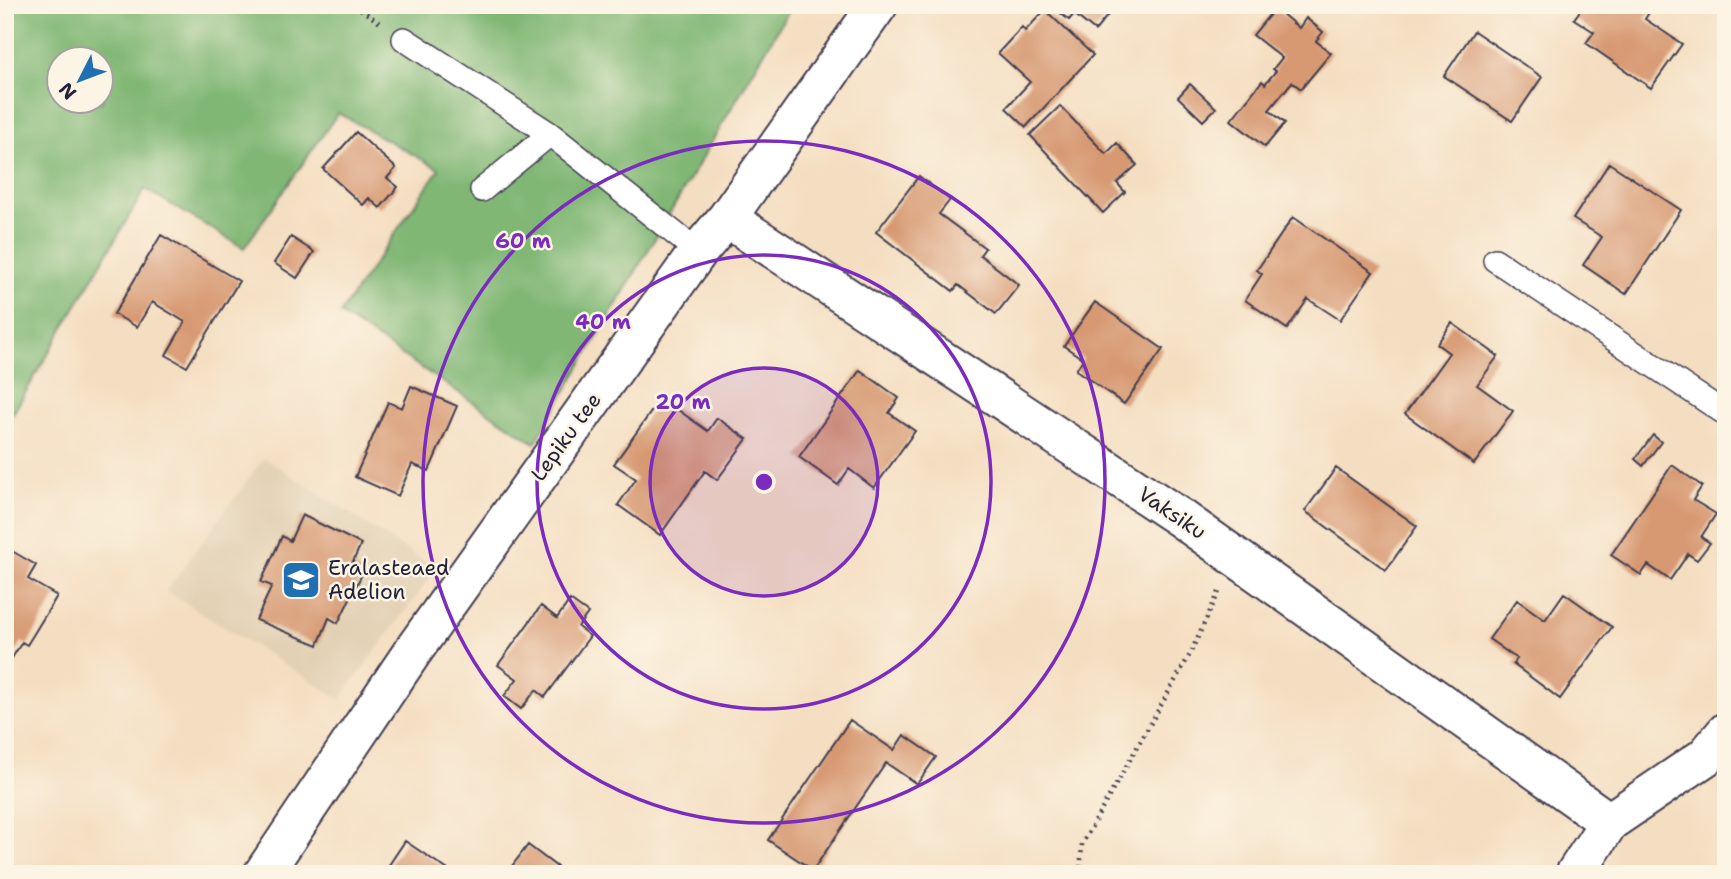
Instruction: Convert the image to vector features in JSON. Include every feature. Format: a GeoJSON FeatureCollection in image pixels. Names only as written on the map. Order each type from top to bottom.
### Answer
{"type":"FeatureCollection","features":[{"type":"Feature","properties":{"kind":"street","name":"Lepiku tee"},"geometry":{"type":"LineString","coordinates":[[262,874],[413,651],[878,5]]}},
{"type":"Feature","properties":{"kind":"street","name":"Vaksiku"},"geometry":{"type":"LineString","coordinates":[[727,218],[1182,519],[1609,822]]}},
{"type":"Feature","properties":{"kind":"street"},"geometry":{"type":"LineString","coordinates":[[1575,874],[1609,822],[1705,757],[1726,732]]}},
{"type":"Feature","properties":{"kind":"lane"},"geometry":{"type":"LineString","coordinates":[[404,39],[550,134],[698,252]]}},
{"type":"Feature","properties":{"kind":"lane"},"geometry":{"type":"LineString","coordinates":[[481,190],[550,134]]}},
{"type":"Feature","properties":{"kind":"lane"},"geometry":{"type":"LineString","coordinates":[[1495,260],[1726,414]]}},
{"type":"Feature","properties":{"kind":"path"},"geometry":{"type":"LineString","coordinates":[[1080,874],[1082,844],[1189,656],[1236,557]]}},
{"type":"Feature","properties":{"kind":"shaded area","name":"Eralasteaed Adelion"},"geometry":{"type":"Polygon","coordinates":[[[264,458],[436,569],[340,699],[166,591],[264,458]]]}},
{"type":"Feature","properties":{"kind":"green space"},"geometry":{"type":"Polygon","coordinates":[[[5,5],[792,5],[535,443],[340,314],[439,169],[338,113],[244,248],[145,189],[5,427],[5,5]]]}},
{"type":"Feature","properties":{"kind":"building"},"geometry":{"type":"Polygon","coordinates":[[[1050,5],[1116,5],[1095,31],[1074,14],[1069,20],[1050,5]]]}},
{"type":"Feature","properties":{"kind":"building"},"geometry":{"type":"Polygon","coordinates":[[[1584,5],[1641,5],[1650,11],[1645,19],[1682,44],[1651,88],[1586,43],[1594,32],[1574,19],[1584,5]]]}},
{"type":"Feature","properties":{"kind":"building"},"geometry":{"type":"Polygon","coordinates":[[[1275,8],[1299,28],[1306,18],[1323,32],[1316,41],[1331,53],[1301,89],[1292,82],[1269,110],[1285,123],[1265,147],[1231,120],[1262,81],[1265,84],[1276,71],[1273,69],[1282,58],[1253,35],[1275,8]]]}},
{"type":"Feature","properties":{"kind":"building"},"geometry":{"type":"Polygon","coordinates":[[[1045,10],[1093,55],[1026,127],[1006,108],[1030,82],[998,53],[1022,27],[1025,31],[1045,10]]]}},
{"type":"Feature","properties":{"kind":"building"},"geometry":{"type":"Polygon","coordinates":[[[1474,31],[1542,77],[1512,121],[1444,76],[1474,31]]]}},
{"type":"Feature","properties":{"kind":"building"},"geometry":{"type":"Polygon","coordinates":[[[1190,84],[1216,108],[1203,121],[1178,97],[1190,84]]]}},
{"type":"Feature","properties":{"kind":"building"},"geometry":{"type":"Polygon","coordinates":[[[1060,106],[1106,154],[1117,143],[1137,165],[1117,183],[1125,192],[1103,213],[1030,135],[1060,106]]]}},
{"type":"Feature","properties":{"kind":"building"},"geometry":{"type":"Polygon","coordinates":[[[356,132],[396,168],[387,178],[398,187],[380,208],[369,198],[363,205],[323,169],[356,132]]]}},
{"type":"Feature","properties":{"kind":"building"},"geometry":{"type":"Polygon","coordinates":[[[1609,163],[1681,210],[1626,294],[1583,265],[1602,237],[1573,219],[1609,163]]]}},
{"type":"Feature","properties":{"kind":"building"},"geometry":{"type":"Polygon","coordinates":[[[919,176],[950,200],[939,214],[985,248],[980,255],[1019,285],[996,314],[958,285],[953,291],[876,232],[919,176]]]}},
{"type":"Feature","properties":{"kind":"building"},"geometry":{"type":"Polygon","coordinates":[[[1293,217],[1373,272],[1340,320],[1308,299],[1287,329],[1245,300],[1262,274],[1257,270],[1293,217]]]}},
{"type":"Feature","properties":{"kind":"building"},"geometry":{"type":"Polygon","coordinates":[[[161,235],[239,281],[187,367],[166,355],[185,322],[152,302],[137,327],[114,314],[161,235]]]}},
{"type":"Feature","properties":{"kind":"building"},"geometry":{"type":"Polygon","coordinates":[[[291,237],[314,252],[297,278],[274,263],[291,237]]]}},
{"type":"Feature","properties":{"kind":"building"},"geometry":{"type":"Polygon","coordinates":[[[1095,302],[1163,349],[1124,404],[1076,370],[1083,359],[1064,346],[1095,302]]]}},
{"type":"Feature","properties":{"kind":"building"},"geometry":{"type":"Polygon","coordinates":[[[1452,323],[1498,356],[1477,385],[1513,411],[1474,464],[1405,414],[1449,353],[1437,344],[1452,323]]]}},
{"type":"Feature","properties":{"kind":"building"},"geometry":{"type":"Polygon","coordinates":[[[860,370],[899,398],[889,413],[915,431],[874,488],[849,469],[838,485],[799,457],[860,370]]]}},
{"type":"Feature","properties":{"kind":"building"},"geometry":{"type":"Polygon","coordinates":[[[411,386],[457,406],[429,471],[412,464],[398,496],[355,477],[388,402],[402,408],[411,386]]]}},
{"type":"Feature","properties":{"kind":"building"},"geometry":{"type":"Polygon","coordinates":[[[661,398],[708,431],[717,418],[747,439],[717,480],[705,471],[660,535],[618,505],[636,479],[614,464],[661,398]]]}},
{"type":"Feature","properties":{"kind":"building"},"geometry":{"type":"Polygon","coordinates":[[[1653,435],[1661,442],[1643,466],[1635,459],[1653,435]]]}},
{"type":"Feature","properties":{"kind":"building"},"geometry":{"type":"Polygon","coordinates":[[[1672,465],[1702,486],[1693,500],[1716,514],[1701,537],[1710,543],[1697,560],[1688,554],[1670,580],[1648,565],[1641,575],[1611,555],[1672,465]]]}},
{"type":"Feature","properties":{"kind":"building"},"geometry":{"type":"Polygon","coordinates":[[[1336,468],[1417,526],[1386,570],[1305,511],[1336,468]]]}},
{"type":"Feature","properties":{"kind":"building"},"geometry":{"type":"Polygon","coordinates":[[[302,515],[361,544],[351,566],[362,571],[362,574],[338,623],[329,618],[318,645],[256,620],[272,586],[261,582],[282,536],[290,541],[302,515]]]}},
{"type":"Feature","properties":{"kind":"building"},"geometry":{"type":"Polygon","coordinates":[[[5,547],[36,565],[28,579],[57,596],[27,645],[22,642],[5,669],[5,547]]]}},
{"type":"Feature","properties":{"kind":"building"},"geometry":{"type":"Polygon","coordinates":[[[1564,593],[1612,627],[1560,699],[1513,664],[1517,659],[1489,639],[1517,600],[1545,620],[1564,593]]]}},
{"type":"Feature","properties":{"kind":"building"},"geometry":{"type":"Polygon","coordinates":[[[570,600],[588,613],[578,627],[590,636],[545,697],[536,690],[521,709],[504,696],[517,679],[498,665],[541,606],[557,618],[570,600]]]}},
{"type":"Feature","properties":{"kind":"building"},"geometry":{"type":"Polygon","coordinates":[[[850,720],[894,750],[904,735],[936,757],[917,784],[886,763],[813,870],[768,840],[850,720]]]}},
{"type":"Feature","properties":{"kind":"building"},"geometry":{"type":"Polygon","coordinates":[[[405,841],[454,874],[383,874],[405,841]]]}},
{"type":"Feature","properties":{"kind":"building"},"geometry":{"type":"Polygon","coordinates":[[[528,845],[557,867],[551,874],[522,874],[512,866],[528,845]]]}},
{"type":"Feature","properties":{"kind":"place","name":"Eralasteaed Adelion"},"geometry":{"type":"Point","coordinates":[301,580]}}]}
